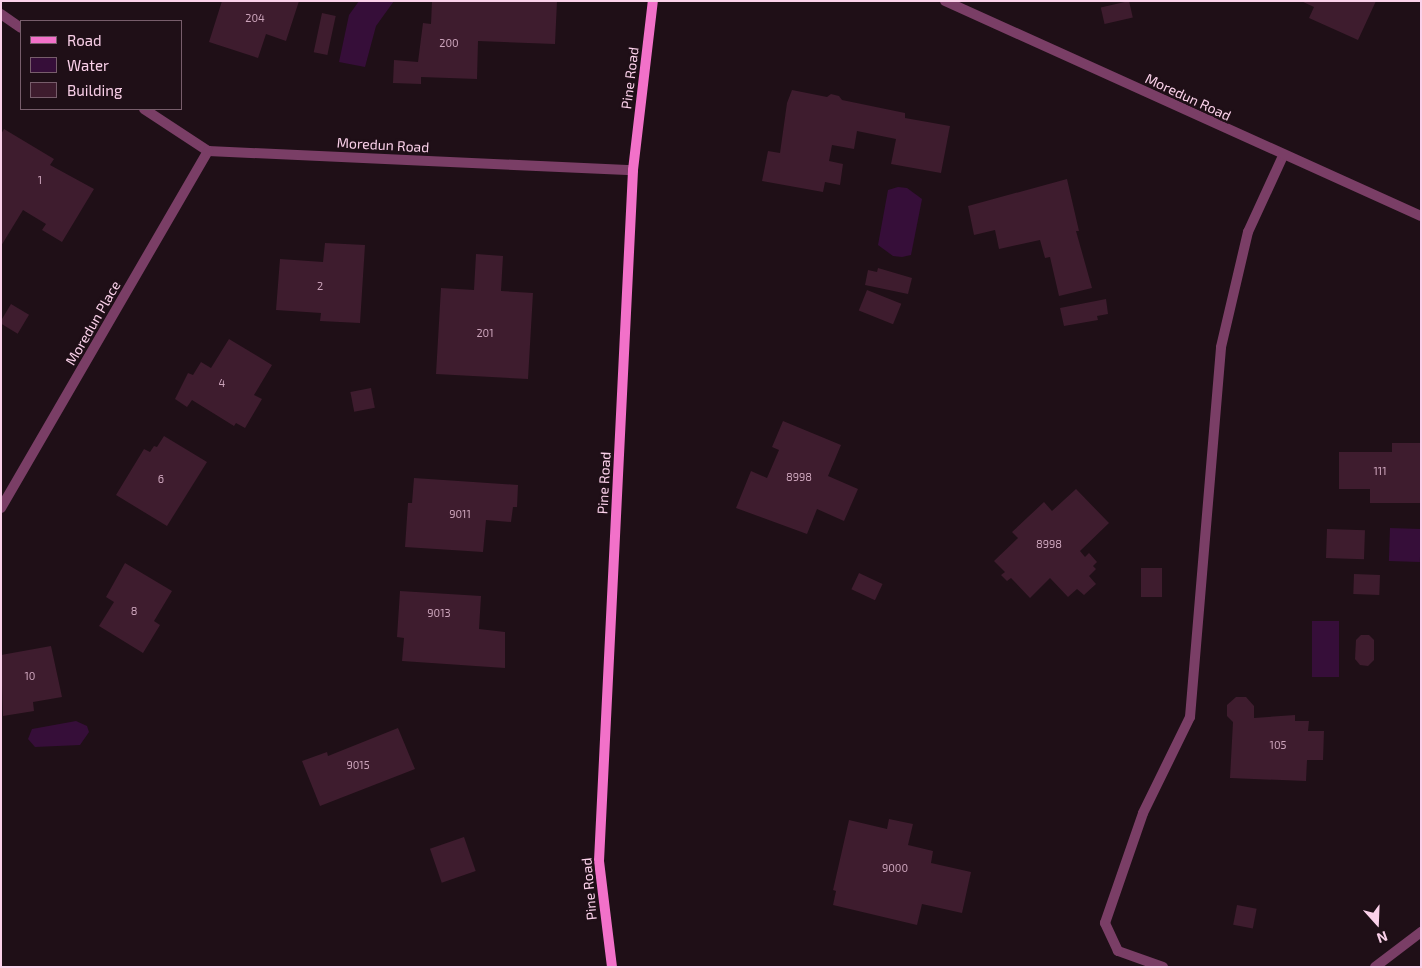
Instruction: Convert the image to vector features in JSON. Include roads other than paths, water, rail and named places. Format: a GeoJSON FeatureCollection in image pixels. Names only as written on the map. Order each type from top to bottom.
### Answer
{"type":"FeatureCollection","features":[{"type":"Feature","properties":{"kind":"street","name":"Pine Road"},"geometry":{"type":"LineString","coordinates":[[612,967],[599,861],[633,170],[653,1]]}},
{"type":"Feature","properties":{"kind":"street","name":"Moredun Road"},"geometry":{"type":"LineString","coordinates":[[945,1],[1283,156],[1421,216]]}},
{"type":"Feature","properties":{"kind":"street"},"geometry":{"type":"LineString","coordinates":[[1,14],[20,27]]}},
{"type":"Feature","properties":{"kind":"street"},"geometry":{"type":"LineString","coordinates":[[146,110],[208,151]]}},
{"type":"Feature","properties":{"kind":"street","name":"Moredun Road"},"geometry":{"type":"LineString","coordinates":[[208,151],[633,170]]}},
{"type":"Feature","properties":{"kind":"street","name":"Moredun Place"},"geometry":{"type":"LineString","coordinates":[[1,508],[208,151]]}},
{"type":"Feature","properties":{"kind":"street"},"geometry":{"type":"LineString","coordinates":[[1163,967],[1118,951],[1106,923],[1143,814],[1190,717],[1221,347],[1248,232],[1283,156]]}},
{"type":"Feature","properties":{"kind":"street"},"geometry":{"type":"LineString","coordinates":[[1375,967],[1421,932]]}},
{"type":"Feature","properties":{"kind":"water"},"geometry":{"type":"Polygon","coordinates":[[[359,1],[394,1],[376,26],[365,67],[339,62],[349,15],[359,1]]]}},
{"type":"Feature","properties":{"kind":"water"},"geometry":{"type":"Polygon","coordinates":[[[898,187],[907,188],[922,199],[911,255],[902,257],[893,256],[878,245],[888,190],[898,187]]]}},
{"type":"Feature","properties":{"kind":"water"},"geometry":{"type":"Polygon","coordinates":[[[1390,528],[1421,529],[1420,562],[1389,561],[1390,528]]]}},
{"type":"Feature","properties":{"kind":"water"},"geometry":{"type":"Polygon","coordinates":[[[1312,621],[1339,621],[1339,677],[1312,677],[1312,621]]]}},
{"type":"Feature","properties":{"kind":"water"},"geometry":{"type":"Polygon","coordinates":[[[76,721],[87,726],[89,732],[80,745],[35,747],[28,739],[32,729],[76,721]]]}}]}
